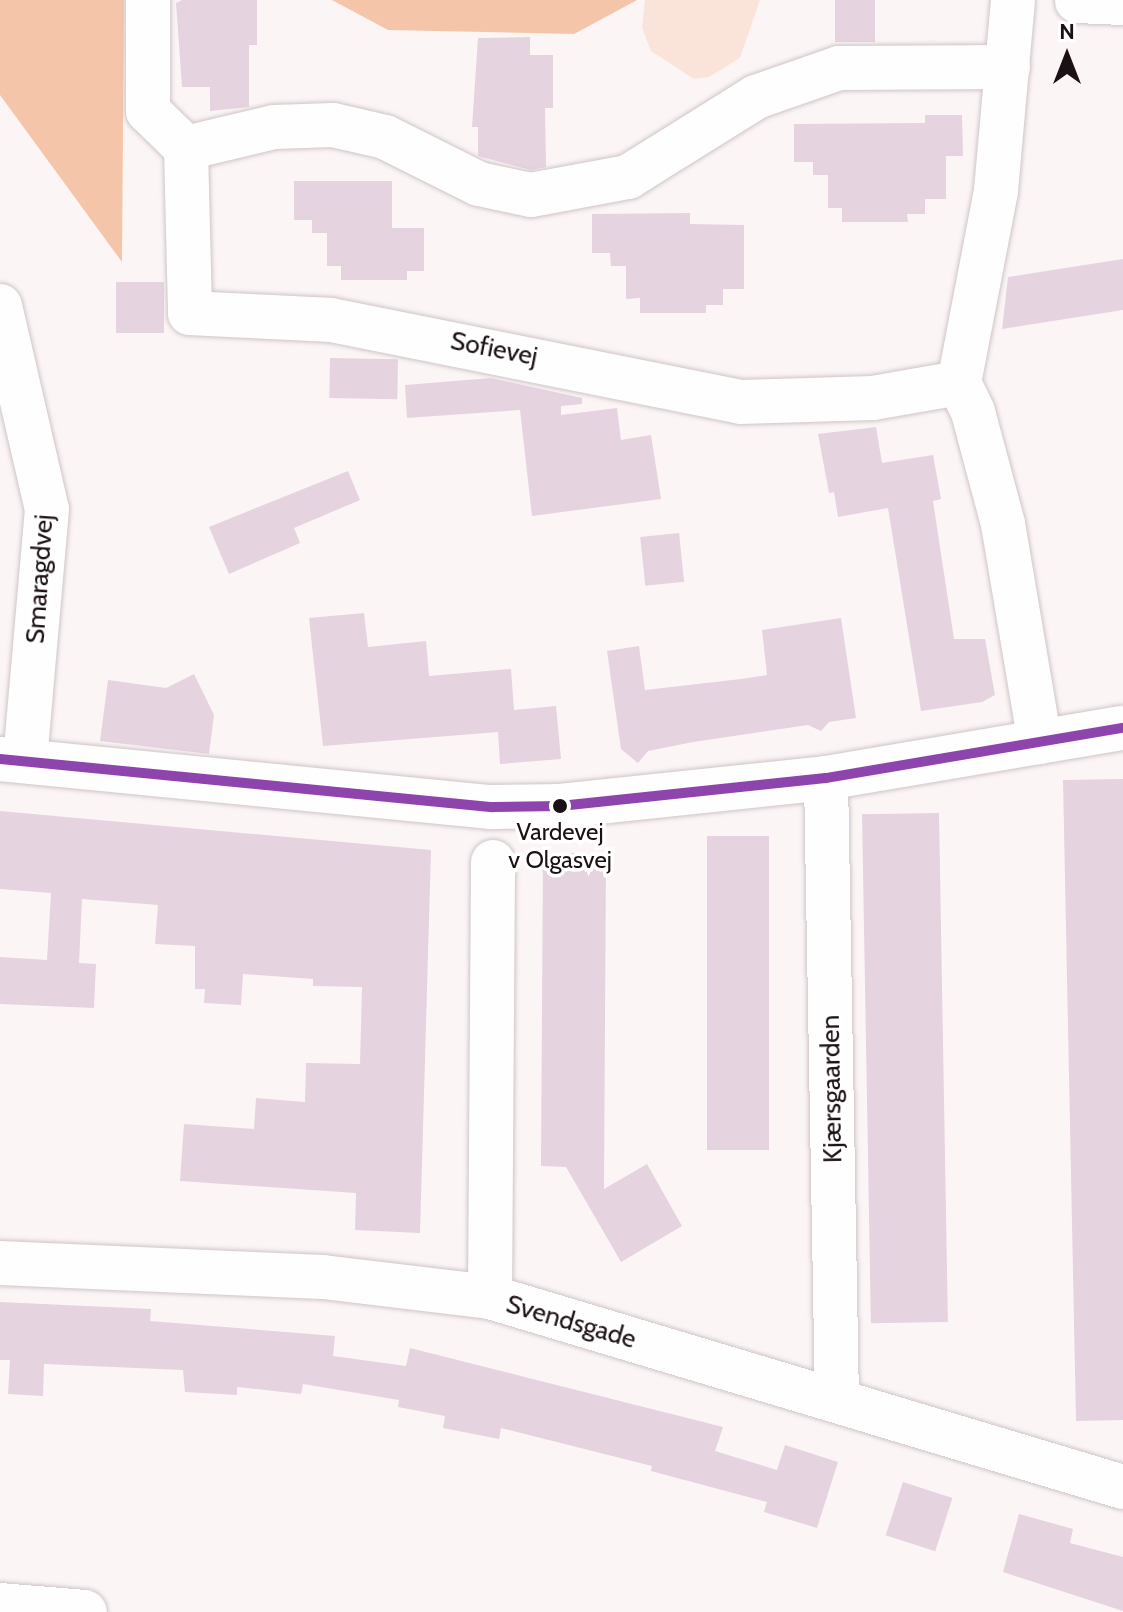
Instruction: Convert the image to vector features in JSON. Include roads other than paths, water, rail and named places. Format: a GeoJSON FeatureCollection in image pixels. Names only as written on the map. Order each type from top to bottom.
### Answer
{"type":"FeatureCollection","features":[{"type":"Feature","properties":{"kind":"street"},"geometry":{"type":"LineString","coordinates":[[148,0],[148,111],[186,148],[274,127],[333,125],[385,137],[479,184],[531,195],[628,177],[756,97],[839,68],[1008,67]]}},
{"type":"Feature","properties":{"kind":"street"},"geometry":{"type":"LineString","coordinates":[[1013,0],[996,191],[959,383],[973,412],[1003,524],[1040,742]]}},
{"type":"Feature","properties":{"kind":"street"},"geometry":{"type":"LineString","coordinates":[[1077,1],[1123,3]]}},
{"type":"Feature","properties":{"kind":"street","name":"Sofievej"},"geometry":{"type":"LineString","coordinates":[[186,148],[190,313],[331,320],[740,402],[873,398],[959,383]]}},
{"type":"Feature","properties":{"kind":"street","name":"Smaragdvej"},"geometry":{"type":"LineString","coordinates":[[0,306],[47,509],[12,760]]}},
{"type":"Feature","properties":{"kind":"street"},"geometry":{"type":"LineString","coordinates":[[12,760],[493,807],[642,801],[826,778],[1123,728]]}},
{"type":"Feature","properties":{"kind":"street","name":"Kjærsgaarden"},"geometry":{"type":"LineString","coordinates":[[826,778],[837,1400]]}},
{"type":"Feature","properties":{"kind":"street"},"geometry":{"type":"LineString","coordinates":[[490,1297],[493,862]]}},
{"type":"Feature","properties":{"kind":"street","name":"Svendsgade"},"geometry":{"type":"LineString","coordinates":[[0,1263],[323,1277],[490,1297],[1123,1487]]}},
{"type":"Feature","properties":{"kind":"street"},"geometry":{"type":"LineString","coordinates":[[0,1605],[85,1612]]}},
{"type":"Feature","properties":{"kind":"place","name":"Vardevej v Olgasvej"},"geometry":{"type":"Point","coordinates":[560,806]}}]}
